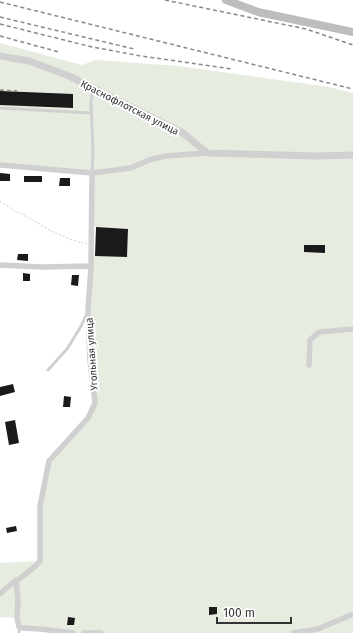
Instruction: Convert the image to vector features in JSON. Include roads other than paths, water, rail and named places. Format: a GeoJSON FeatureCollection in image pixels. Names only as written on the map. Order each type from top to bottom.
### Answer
{"type":"FeatureCollection","features":[{"type":"Feature","properties":{"kind":"main road"},"geometry":{"type":"LineString","coordinates":[[226,0],[258,12],[352,31]]}},
{"type":"Feature","properties":{"kind":"street","name":"Краснофлотская улица"},"geometry":{"type":"LineString","coordinates":[[0,56],[29,62],[69,76],[183,133],[207,153]]}},
{"type":"Feature","properties":{"kind":"street"},"geometry":{"type":"LineString","coordinates":[[0,165],[92,173],[131,168],[149,160],[166,156],[207,153],[316,156],[353,155]]}},
{"type":"Feature","properties":{"kind":"street","name":"Угольная улица"},"geometry":{"type":"LineString","coordinates":[[0,594],[16,580],[34,569],[40,561],[40,506],[49,461],[88,418],[95,403],[90,361],[88,310],[91,266],[92,173]]}},
{"type":"Feature","properties":{"kind":"street"},"geometry":{"type":"LineString","coordinates":[[0,265],[42,267],[91,266]]}},
{"type":"Feature","properties":{"kind":"street"},"geometry":{"type":"LineString","coordinates":[[308,365],[310,340],[319,332],[353,329]]}},
{"type":"Feature","properties":{"kind":"street"},"geometry":{"type":"LineString","coordinates":[[16,580],[18,599],[16,618],[19,630],[22,628],[73,633]]}},
{"type":"Feature","properties":{"kind":"street"},"geometry":{"type":"LineString","coordinates":[[293,633],[318,629],[353,614]]}},
{"type":"Feature","properties":{"kind":"street"},"geometry":{"type":"LineString","coordinates":[[84,633],[101,633]]}},
{"type":"Feature","properties":{"kind":"lane"},"geometry":{"type":"LineString","coordinates":[[92,173],[93,153],[91,93],[93,88]]}},
{"type":"Feature","properties":{"kind":"lane"},"geometry":{"type":"LineString","coordinates":[[0,108],[91,113]]}},
{"type":"Feature","properties":{"kind":"lane"},"geometry":{"type":"LineString","coordinates":[[48,370],[68,349],[88,310]]}},
{"type":"Feature","properties":{"kind":"railway"},"geometry":{"type":"LineString","coordinates":[[165,0],[306,29],[353,45]]}},
{"type":"Feature","properties":{"kind":"railway"},"geometry":{"type":"LineString","coordinates":[[0,2],[353,89]]}},
{"type":"Feature","properties":{"kind":"railway"},"geometry":{"type":"LineString","coordinates":[[0,17],[134,49]]}},
{"type":"Feature","properties":{"kind":"railway"},"geometry":{"type":"LineString","coordinates":[[0,24],[92,47],[141,56],[232,69]]}},
{"type":"Feature","properties":{"kind":"railway"},"geometry":{"type":"LineString","coordinates":[[0,36],[59,52]]}},
{"type":"Feature","properties":{"kind":"railway"},"geometry":{"type":"LineString","coordinates":[[0,90],[17,91]]}}]}
